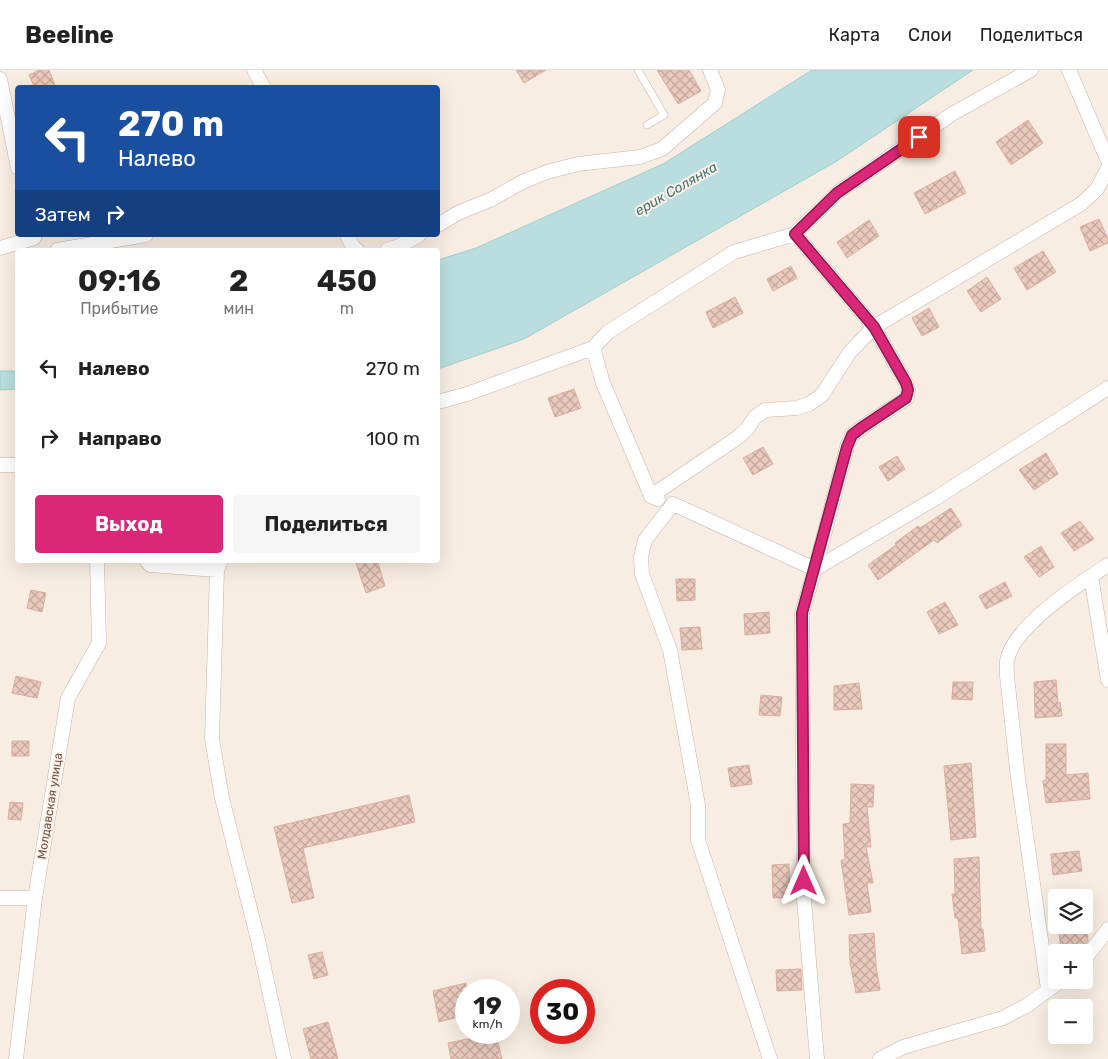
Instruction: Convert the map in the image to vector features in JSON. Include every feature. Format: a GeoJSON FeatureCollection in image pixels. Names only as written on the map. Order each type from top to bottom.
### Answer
{"type":"FeatureCollection","features":[{"type":"Feature","properties":{"kind":"street"},"geometry":{"type":"LineString","coordinates":[[254,70],[262,85]]}},
{"type":"Feature","properties":{"kind":"street"},"geometry":{"type":"LineString","coordinates":[[440,224],[522,182],[547,172],[578,164],[640,157],[662,149],[716,104],[718,90],[710,70]]}},
{"type":"Feature","properties":{"kind":"street"},"geometry":{"type":"LineString","coordinates":[[440,401],[467,394],[593,348],[608,332],[734,252],[795,234],[837,193],[952,114],[1031,70]]}},
{"type":"Feature","properties":{"kind":"street"},"geometry":{"type":"LineString","coordinates":[[1069,70],[1108,161]]}},
{"type":"Feature","properties":{"kind":"street"},"geometry":{"type":"LineString","coordinates":[[0,79],[15,153]]}},
{"type":"Feature","properties":{"kind":"street"},"geometry":{"type":"LineString","coordinates":[[651,496],[737,438],[747,429],[755,417],[765,410],[797,408],[809,404],[822,395],[850,352],[874,327],[1081,204],[1096,189],[1108,168]]}},
{"type":"Feature","properties":{"kind":"street"},"geometry":{"type":"LineString","coordinates":[[795,234],[874,327],[906,383],[908,394],[906,398],[852,435],[847,447],[802,613],[804,900],[817,1059]]}},
{"type":"Feature","properties":{"kind":"street"},"geometry":{"type":"LineString","coordinates":[[69,248],[134,237]]}},
{"type":"Feature","properties":{"kind":"street"},"geometry":{"type":"LineString","coordinates":[[348,237],[354,248]]}},
{"type":"Feature","properties":{"kind":"street"},"geometry":{"type":"LineString","coordinates":[[393,248],[415,237]]}},
{"type":"Feature","properties":{"kind":"street"},"geometry":{"type":"LineString","coordinates":[[0,248],[35,241]]}},
{"type":"Feature","properties":{"kind":"street"},"geometry":{"type":"LineString","coordinates":[[593,348],[603,383],[651,496],[673,504],[815,568]]}},
{"type":"Feature","properties":{"kind":"street"},"geometry":{"type":"LineString","coordinates":[[815,568],[936,498],[1108,388]]}},
{"type":"Feature","properties":{"kind":"street"},"geometry":{"type":"LineString","coordinates":[[0,465],[15,465]]}},
{"type":"Feature","properties":{"kind":"street"},"geometry":{"type":"LineString","coordinates":[[673,504],[645,540],[641,557],[642,574],[670,650],[698,805],[698,840],[770,1059]]}},
{"type":"Feature","properties":{"kind":"street","name":"Молдавская улица"},"geometry":{"type":"LineString","coordinates":[[16,1059],[35,898],[68,698],[99,643],[97,563]]}},
{"type":"Feature","properties":{"kind":"street"},"geometry":{"type":"LineString","coordinates":[[148,563],[150,565],[219,565],[212,739],[222,798],[260,949],[284,1059]]}},
{"type":"Feature","properties":{"kind":"street"},"geometry":{"type":"LineString","coordinates":[[880,1059],[903,1047],[1003,1018],[1026,1006],[1048,989],[1018,778],[1007,660],[1012,647],[1022,633],[1047,608],[1108,565]]}},
{"type":"Feature","properties":{"kind":"street"},"geometry":{"type":"LineString","coordinates":[[1091,576],[1108,680]]}},
{"type":"Feature","properties":{"kind":"street"},"geometry":{"type":"LineString","coordinates":[[0,898],[35,898]]}},
{"type":"Feature","properties":{"kind":"street"},"geometry":{"type":"LineString","coordinates":[[1093,948],[1108,929]]}},
{"type":"Feature","properties":{"kind":"lane"},"geometry":{"type":"LineString","coordinates":[[638,70],[664,115],[648,125]]}},
{"type":"Feature","properties":{"kind":"water","name":"ерик Солянка"},"geometry":{"type":"Polygon","coordinates":[[[812,70],[973,70],[837,161],[524,339],[440,368],[440,259],[476,248],[663,164],[812,70]]]}},
{"type":"Feature","properties":{"kind":"water"},"geometry":{"type":"Polygon","coordinates":[[[0,371],[15,371],[15,389],[0,390],[0,371]]]}},
{"type":"Feature","properties":{"kind":"building"},"geometry":{"type":"Polygon","coordinates":[[[39,70],[49,70],[55,85],[34,85],[29,75],[39,70]]]}},
{"type":"Feature","properties":{"kind":"building"},"geometry":{"type":"Polygon","coordinates":[[[516,70],[546,70],[524,83],[516,70]]]}},
{"type":"Feature","properties":{"kind":"building"},"geometry":{"type":"Polygon","coordinates":[[[657,70],[689,70],[701,91],[678,104],[657,70]]]}},
{"type":"Feature","properties":{"kind":"building"},"geometry":{"type":"Polygon","coordinates":[[[1028,120],[1043,143],[1011,165],[996,142],[1028,120]]]}},
{"type":"Feature","properties":{"kind":"building"},"geometry":{"type":"Polygon","coordinates":[[[955,171],[966,193],[925,214],[914,193],[955,171]]]}},
{"type":"Feature","properties":{"kind":"building"},"geometry":{"type":"Polygon","coordinates":[[[1099,219],[1108,243],[1090,251],[1080,227],[1099,219]]]}},
{"type":"Feature","properties":{"kind":"building"},"geometry":{"type":"Polygon","coordinates":[[[869,220],[879,236],[847,258],[837,242],[869,220]]]}},
{"type":"Feature","properties":{"kind":"building"},"geometry":{"type":"Polygon","coordinates":[[[1043,251],[1056,272],[1027,290],[1014,268],[1043,251]]]}},
{"type":"Feature","properties":{"kind":"building"},"geometry":{"type":"Polygon","coordinates":[[[791,266],[797,278],[773,291],[767,279],[791,266]]]}},
{"type":"Feature","properties":{"kind":"building"},"geometry":{"type":"Polygon","coordinates":[[[987,277],[1001,299],[981,312],[967,291],[987,277]]]}},
{"type":"Feature","properties":{"kind":"building"},"geometry":{"type":"Polygon","coordinates":[[[735,297],[743,313],[713,328],[706,312],[735,297]]]}},
{"type":"Feature","properties":{"kind":"building"},"geometry":{"type":"Polygon","coordinates":[[[929,308],[939,327],[922,336],[912,318],[929,308]]]}},
{"type":"Feature","properties":{"kind":"building"},"geometry":{"type":"Polygon","coordinates":[[[574,389],[581,408],[555,417],[548,398],[574,389]]]}},
{"type":"Feature","properties":{"kind":"building"},"geometry":{"type":"Polygon","coordinates":[[[763,447],[773,464],[753,475],[743,458],[763,447]]]}},
{"type":"Feature","properties":{"kind":"building"},"geometry":{"type":"Polygon","coordinates":[[[1046,453],[1058,474],[1034,490],[1019,470],[1046,453]]]}},
{"type":"Feature","properties":{"kind":"building"},"geometry":{"type":"Polygon","coordinates":[[[897,456],[905,469],[888,481],[879,467],[897,456]]]}},
{"type":"Feature","properties":{"kind":"building"},"geometry":{"type":"Polygon","coordinates":[[[951,508],[962,525],[937,543],[934,540],[878,580],[868,565],[918,526],[920,528],[951,508]]]}},
{"type":"Feature","properties":{"kind":"building"},"geometry":{"type":"Polygon","coordinates":[[[1080,521],[1094,539],[1074,551],[1061,533],[1080,521]]]}},
{"type":"Feature","properties":{"kind":"building"},"geometry":{"type":"Polygon","coordinates":[[[1041,546],[1054,567],[1039,577],[1024,557],[1041,546]]]}},
{"type":"Feature","properties":{"kind":"building"},"geometry":{"type":"Polygon","coordinates":[[[356,563],[378,563],[385,586],[366,593],[356,563]]]}},
{"type":"Feature","properties":{"kind":"building"},"geometry":{"type":"Polygon","coordinates":[[[676,579],[695,579],[695,600],[677,601],[676,579]]]}},
{"type":"Feature","properties":{"kind":"building"},"geometry":{"type":"Polygon","coordinates":[[[1005,582],[1012,596],[986,609],[979,596],[1005,582]]]}},
{"type":"Feature","properties":{"kind":"building"},"geometry":{"type":"Polygon","coordinates":[[[31,590],[46,593],[42,612],[27,608],[31,590]]]}},
{"type":"Feature","properties":{"kind":"building"},"geometry":{"type":"Polygon","coordinates":[[[945,602],[958,625],[939,634],[927,612],[945,602]]]}},
{"type":"Feature","properties":{"kind":"building"},"geometry":{"type":"Polygon","coordinates":[[[769,612],[770,633],[745,635],[744,614],[769,612]]]}},
{"type":"Feature","properties":{"kind":"building"},"geometry":{"type":"Polygon","coordinates":[[[700,627],[702,649],[682,650],[680,628],[700,627]]]}},
{"type":"Feature","properties":{"kind":"building"},"geometry":{"type":"Polygon","coordinates":[[[16,676],[41,682],[37,698],[12,693],[16,676]]]}},
{"type":"Feature","properties":{"kind":"building"},"geometry":{"type":"Polygon","coordinates":[[[1056,680],[1058,703],[1060,702],[1062,716],[1035,718],[1034,682],[1056,680]]]}},
{"type":"Feature","properties":{"kind":"building"},"geometry":{"type":"Polygon","coordinates":[[[953,682],[973,682],[972,700],[952,699],[953,682]]]}},
{"type":"Feature","properties":{"kind":"building"},"geometry":{"type":"Polygon","coordinates":[[[859,683],[862,709],[834,710],[834,686],[859,683]]]}},
{"type":"Feature","properties":{"kind":"building"},"geometry":{"type":"Polygon","coordinates":[[[761,695],[782,697],[780,716],[759,715],[761,695]]]}},
{"type":"Feature","properties":{"kind":"building"},"geometry":{"type":"Polygon","coordinates":[[[12,741],[29,741],[29,756],[12,756],[12,741]]]}},
{"type":"Feature","properties":{"kind":"building"},"geometry":{"type":"Polygon","coordinates":[[[1046,744],[1066,744],[1066,775],[1088,773],[1090,799],[1046,803],[1043,781],[1046,780],[1046,744]]]}},
{"type":"Feature","properties":{"kind":"building"},"geometry":{"type":"Polygon","coordinates":[[[971,763],[976,837],[951,840],[944,766],[971,763]]]}},
{"type":"Feature","properties":{"kind":"building"},"geometry":{"type":"Polygon","coordinates":[[[749,765],[752,784],[731,787],[728,768],[749,765]]]}},
{"type":"Feature","properties":{"kind":"building"},"geometry":{"type":"Polygon","coordinates":[[[851,784],[874,785],[873,807],[867,807],[871,847],[866,847],[873,883],[867,883],[871,912],[849,915],[841,860],[845,860],[843,824],[850,823],[851,784]]]}},
{"type":"Feature","properties":{"kind":"building"},"geometry":{"type":"Polygon","coordinates":[[[409,795],[415,822],[303,848],[314,898],[292,903],[274,827],[409,795]]]}},
{"type":"Feature","properties":{"kind":"building"},"geometry":{"type":"Polygon","coordinates":[[[10,802],[23,803],[21,820],[8,819],[10,802]]]}},
{"type":"Feature","properties":{"kind":"building"},"geometry":{"type":"Polygon","coordinates":[[[1079,851],[1082,871],[1053,875],[1051,854],[1079,851]]]}},
{"type":"Feature","properties":{"kind":"building"},"geometry":{"type":"Polygon","coordinates":[[[979,857],[981,929],[983,929],[985,951],[962,954],[958,918],[955,918],[952,894],[955,894],[954,859],[979,857]]]}},
{"type":"Feature","properties":{"kind":"building"},"geometry":{"type":"Polygon","coordinates":[[[789,864],[790,897],[773,898],[772,865],[789,864]]]}},
{"type":"Feature","properties":{"kind":"building"},"geometry":{"type":"Polygon","coordinates":[[[874,933],[880,990],[856,993],[850,963],[849,935],[874,933]]]}},
{"type":"Feature","properties":{"kind":"building"},"geometry":{"type":"Polygon","coordinates":[[[1059,934],[1087,934],[1088,941],[1086,944],[1060,944],[1059,934]]]}},
{"type":"Feature","properties":{"kind":"building"},"geometry":{"type":"Polygon","coordinates":[[[322,952],[328,975],[314,979],[308,955],[322,952]]]}},
{"type":"Feature","properties":{"kind":"building"},"geometry":{"type":"Polygon","coordinates":[[[801,969],[802,990],[777,991],[776,970],[801,969]]]}},
{"type":"Feature","properties":{"kind":"building"},"geometry":{"type":"Polygon","coordinates":[[[455,986],[455,1018],[439,1022],[433,991],[455,986]]]}},
{"type":"Feature","properties":{"kind":"building"},"geometry":{"type":"Polygon","coordinates":[[[328,1022],[338,1059],[311,1059],[303,1029],[328,1022]]]}},
{"type":"Feature","properties":{"kind":"building"},"geometry":{"type":"Polygon","coordinates":[[[455,1042],[455,1044],[499,1044],[502,1059],[451,1059],[448,1043],[455,1042]]]}},
{"type":"Feature","properties":{"kind":"route"},"geometry":{"type":"LineString","coordinates":[[804,881],[802,613],[847,447],[852,435],[906,398],[908,386],[874,327],[795,234],[837,193],[919,137]]}}]}
